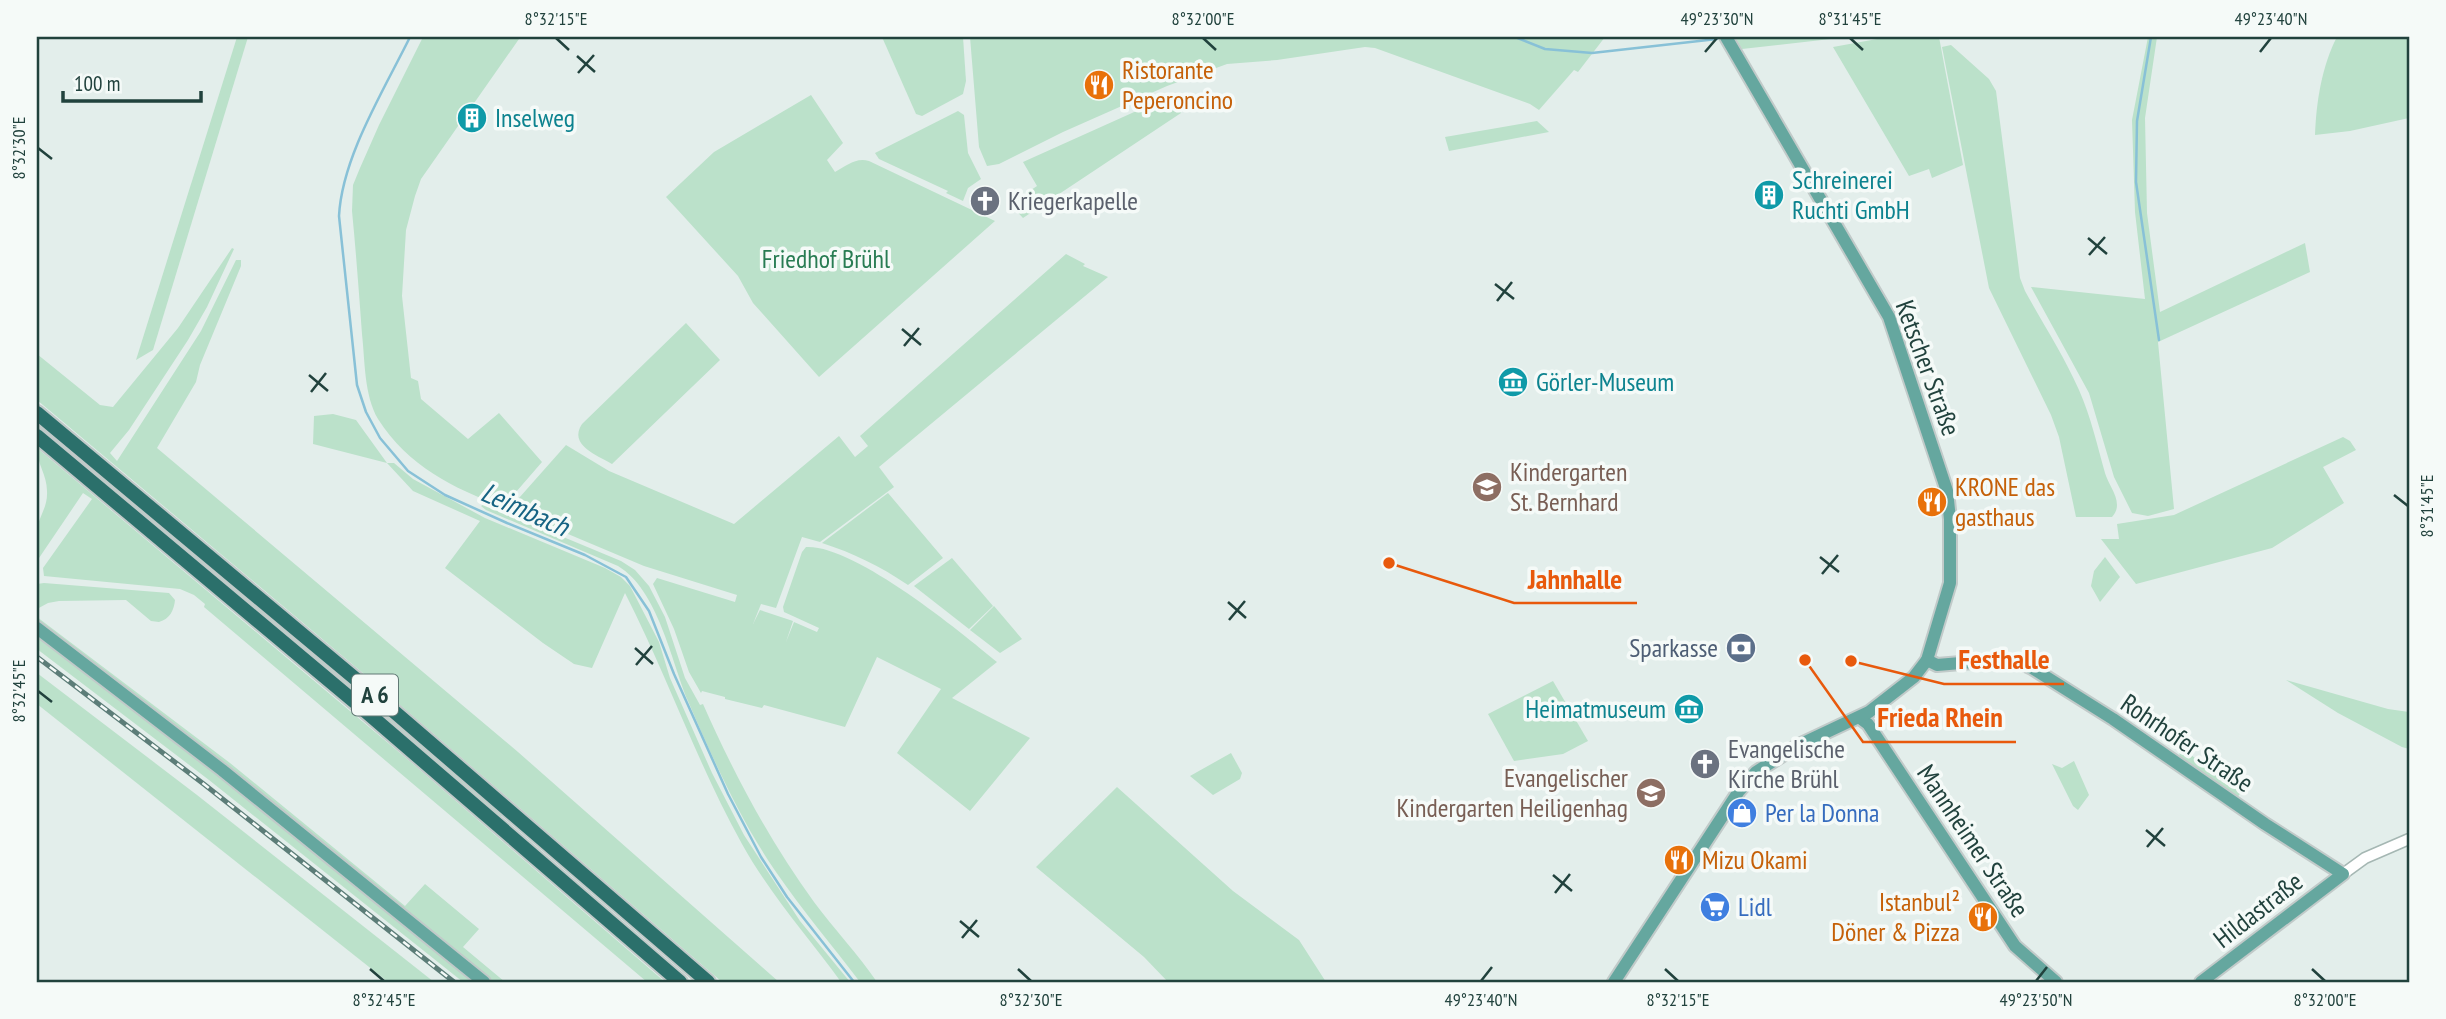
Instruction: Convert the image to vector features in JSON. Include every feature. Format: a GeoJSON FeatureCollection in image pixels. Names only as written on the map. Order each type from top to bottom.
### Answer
{"type":"FeatureCollection","features":[{"type":"Feature","properties":{"kind":"highway","name":"A 6"},"geometry":{"type":"LineString","coordinates":[[37,412],[376,696],[708,982]]}},
{"type":"Feature","properties":{"kind":"highway","name":"A 6"},"geometry":{"type":"LineString","coordinates":[[37,436],[356,703],[680,982]]}},
{"type":"Feature","properties":{"kind":"main road","name":"Ketscher Straße"},"geometry":{"type":"LineString","coordinates":[[1614,982],[1747,781],[1756,772],[1797,746],[1860,718],[1914,677],[1927,660],[1950,583],[1947,491],[1889,317],[1727,38]]}},
{"type":"Feature","properties":{"kind":"main road"},"geometry":{"type":"LineString","coordinates":[[37,628],[222,770],[484,982]]}},
{"type":"Feature","properties":{"kind":"main road","name":"Rohrhofer Straße"},"geometry":{"type":"LineString","coordinates":[[1927,660],[1937,664],[2004,661],[2032,668],[2343,874]]}},
{"type":"Feature","properties":{"kind":"main road","name":"Mannheimer Straße"},"geometry":{"type":"LineString","coordinates":[[1860,718],[1868,724],[2015,946],[2056,982]]}},
{"type":"Feature","properties":{"kind":"main road","name":"Hildastraße"},"geometry":{"type":"LineString","coordinates":[[2201,982],[2343,874]]}},
{"type":"Feature","properties":{"kind":"street"},"geometry":{"type":"LineString","coordinates":[[2343,874],[2365,858],[2409,839]]}},
{"type":"Feature","properties":{"kind":"green space"},"geometry":{"type":"Polygon","coordinates":[[[237,37],[248,37],[153,350],[136,360],[237,37]]]}},
{"type":"Feature","properties":{"kind":"green space"},"geometry":{"type":"Polygon","coordinates":[[[423,37],[519,39],[421,179],[406,230],[402,296],[411,378],[418,381],[421,399],[468,439],[499,413],[542,462],[503,507],[433,474],[403,450],[378,419],[368,389],[352,211],[353,185],[379,125],[423,37]]]}},
{"type":"Feature","properties":{"kind":"green space"},"geometry":{"type":"Polygon","coordinates":[[[882,37],[963,37],[966,81],[963,94],[922,116],[916,114],[882,37]]]}},
{"type":"Feature","properties":{"kind":"green space"},"geometry":{"type":"Polygon","coordinates":[[[970,37],[1605,37],[1578,72],[1574,70],[1539,110],[1530,104],[1375,48],[1365,47],[1277,60],[1227,64],[1167,86],[999,164],[987,166],[979,147],[970,37]]]}},
{"type":"Feature","properties":{"kind":"green space"},"geometry":{"type":"Polygon","coordinates":[[[1735,37],[1848,37],[1742,49],[1735,37]]]}},
{"type":"Feature","properties":{"kind":"green space"},"geometry":{"type":"Polygon","coordinates":[[[1888,37],[1939,37],[1963,165],[1932,178],[1929,169],[1909,176],[1833,47],[1888,37]]]}},
{"type":"Feature","properties":{"kind":"green space"},"geometry":{"type":"Polygon","coordinates":[[[2148,37],[2157,37],[2145,118],[2147,213],[2160,312],[2305,243],[2310,272],[2158,342],[2174,509],[2148,516],[2132,513],[2114,477],[2089,393],[2031,287],[2145,299],[2135,212],[2132,120],[2148,37]]]}},
{"type":"Feature","properties":{"kind":"green space"},"geometry":{"type":"Polygon","coordinates":[[[2337,37],[2409,37],[2409,118],[2350,131],[2315,135],[2321,84],[2337,37]]]}},
{"type":"Feature","properties":{"kind":"green space"},"geometry":{"type":"Polygon","coordinates":[[[1951,45],[1989,79],[1996,91],[2020,278],[2083,400],[2105,473],[2117,501],[2116,512],[2112,517],[2076,517],[2059,437],[2051,415],[1989,288],[1942,47],[1951,45]]]}},
{"type":"Feature","properties":{"kind":"green space","name":"Friedhof Brühl"},"geometry":{"type":"Polygon","coordinates":[[[811,95],[843,143],[827,160],[835,172],[855,161],[869,161],[995,221],[819,377],[753,303],[738,276],[666,197],[714,152],[811,95]]]}},
{"type":"Feature","properties":{"kind":"green space"},"geometry":{"type":"Polygon","coordinates":[[[1172,95],[1181,113],[1023,218],[1010,204],[1037,186],[1023,162],[1172,95]]]}},
{"type":"Feature","properties":{"kind":"green space"},"geometry":{"type":"Polygon","coordinates":[[[958,111],[964,115],[968,153],[981,179],[968,188],[963,201],[946,193],[948,191],[879,159],[875,153],[958,111]]]}},
{"type":"Feature","properties":{"kind":"green space"},"geometry":{"type":"Polygon","coordinates":[[[1537,121],[1549,132],[1449,151],[1445,137],[1537,121]]]}},
{"type":"Feature","properties":{"kind":"green space"},"geometry":{"type":"Polygon","coordinates":[[[232,248],[234,249],[207,307],[188,340],[129,430],[110,453],[117,461],[201,331],[236,260],[241,260],[241,266],[200,365],[196,382],[157,448],[518,752],[779,982],[722,982],[370,679],[37,400],[37,354],[100,405],[113,407],[178,328],[232,248]]]}},
{"type":"Feature","properties":{"kind":"green space"},"geometry":{"type":"Polygon","coordinates":[[[1066,254],[1085,264],[1083,266],[1108,277],[879,467],[894,487],[820,542],[802,537],[776,608],[761,604],[753,624],[760,610],[793,621],[786,642],[794,622],[817,632],[819,628],[784,612],[783,607],[802,552],[806,547],[826,550],[850,559],[905,592],[997,662],[952,698],[1030,738],[970,811],[897,753],[941,689],[877,657],[845,727],[764,705],[762,708],[702,691],[701,693],[689,672],[674,629],[653,584],[657,578],[735,602],[737,595],[644,566],[530,518],[520,508],[519,498],[566,445],[609,471],[734,524],[839,436],[855,457],[868,446],[860,436],[1066,254]]]}},
{"type":"Feature","properties":{"kind":"green space"},"geometry":{"type":"Polygon","coordinates":[[[686,323],[720,360],[612,464],[592,453],[581,444],[579,431],[582,424],[686,323]]]}},
{"type":"Feature","properties":{"kind":"green space"},"geometry":{"type":"Polygon","coordinates":[[[333,414],[356,420],[387,463],[313,444],[314,416],[333,414]]]}},
{"type":"Feature","properties":{"kind":"green space"},"geometry":{"type":"Polygon","coordinates":[[[37,420],[504,813],[500,818],[37,428],[37,420]]]}},
{"type":"Feature","properties":{"kind":"green space"},"geometry":{"type":"Polygon","coordinates":[[[2343,437],[2350,441],[2356,450],[2323,467],[2344,503],[2272,548],[2136,584],[2101,539],[2119,539],[2117,524],[2174,515],[2343,437]]]}},
{"type":"Feature","properties":{"kind":"green space"},"geometry":{"type":"Polygon","coordinates":[[[37,448],[413,764],[665,982],[647,982],[204,607],[205,604],[194,595],[180,589],[44,576],[43,568],[92,499],[83,493],[37,561],[36,532],[47,491],[37,448]]]}},
{"type":"Feature","properties":{"kind":"green space"},"geometry":{"type":"Polygon","coordinates":[[[387,463],[394,463],[413,479],[485,518],[605,568],[630,586],[659,642],[670,678],[712,773],[744,835],[800,921],[850,982],[841,982],[776,897],[742,844],[625,593],[592,668],[574,664],[445,568],[480,521],[413,491],[387,463]]]}},
{"type":"Feature","properties":{"kind":"green space"},"geometry":{"type":"Polygon","coordinates":[[[888,493],[943,558],[908,585],[866,561],[822,543],[888,493]]]}},
{"type":"Feature","properties":{"kind":"green space"},"geometry":{"type":"Polygon","coordinates":[[[484,504],[621,561],[635,570],[649,586],[665,617],[685,678],[700,705],[703,704],[767,831],[814,902],[877,982],[860,982],[796,900],[763,852],[707,745],[653,608],[632,577],[618,566],[486,510],[481,506],[484,504]]]}},
{"type":"Feature","properties":{"kind":"green space"},"geometry":{"type":"Polygon","coordinates":[[[2105,557],[2120,577],[2100,602],[2091,586],[2094,571],[2105,557]]]}},
{"type":"Feature","properties":{"kind":"green space"},"geometry":{"type":"Polygon","coordinates":[[[952,558],[993,606],[969,629],[914,586],[952,558]]]}},
{"type":"Feature","properties":{"kind":"green space"},"geometry":{"type":"Polygon","coordinates":[[[37,584],[169,593],[175,600],[169,616],[159,622],[151,621],[126,600],[59,601],[37,609],[37,584]]]}},
{"type":"Feature","properties":{"kind":"green space"},"geometry":{"type":"Polygon","coordinates":[[[994,606],[1022,639],[1000,653],[970,630],[994,606]]]}},
{"type":"Feature","properties":{"kind":"green space"},"geometry":{"type":"Polygon","coordinates":[[[37,617],[230,763],[405,906],[425,884],[479,929],[463,947],[505,982],[492,982],[143,702],[37,622],[37,617]]]}},
{"type":"Feature","properties":{"kind":"green space"},"geometry":{"type":"Polygon","coordinates":[[[37,634],[192,752],[477,982],[463,982],[209,780],[37,649],[37,634]]]}},
{"type":"Feature","properties":{"kind":"green space"},"geometry":{"type":"Polygon","coordinates":[[[37,673],[434,982],[388,982],[37,704],[37,673]]]}},
{"type":"Feature","properties":{"kind":"green space"},"geometry":{"type":"Polygon","coordinates":[[[2286,680],[2388,709],[2409,712],[2409,749],[2338,713],[2286,680]]]}},
{"type":"Feature","properties":{"kind":"green space"},"geometry":{"type":"Polygon","coordinates":[[[1553,681],[1588,741],[1563,754],[1514,761],[1488,714],[1553,681]]]}},
{"type":"Feature","properties":{"kind":"green space"},"geometry":{"type":"Polygon","coordinates":[[[2187,744],[2194,749],[2191,755],[2207,767],[2211,761],[2216,764],[2212,771],[2223,779],[2228,773],[2245,786],[2237,798],[2180,758],[2179,751],[2187,744]]]}},
{"type":"Feature","properties":{"kind":"green space"},"geometry":{"type":"Polygon","coordinates":[[[1231,753],[1242,773],[1240,779],[1213,795],[1190,776],[1231,753]]]}},
{"type":"Feature","properties":{"kind":"green space"},"geometry":{"type":"Polygon","coordinates":[[[2074,761],[2089,795],[2078,810],[2073,806],[2052,764],[2062,768],[2074,761]]]}},
{"type":"Feature","properties":{"kind":"green space"},"geometry":{"type":"Polygon","coordinates":[[[1117,787],[1233,891],[1299,940],[1326,982],[1168,982],[1144,957],[1036,867],[1117,787]]]}},
{"type":"Feature","properties":{"kind":"waterway","name":"Leimbach"},"geometry":{"type":"LineString","coordinates":[[410,37],[356,147],[342,194],[339,216],[357,385],[366,412],[380,438],[408,471],[445,495],[585,555],[626,577],[649,611],[728,794],[761,857],[787,897],[854,982]]}},
{"type":"Feature","properties":{"kind":"waterway","name":"Leimbach"},"geometry":{"type":"LineString","coordinates":[[1515,37],[1545,49],[1592,53],[1717,39]]}},
{"type":"Feature","properties":{"kind":"waterway"},"geometry":{"type":"LineString","coordinates":[[2151,37],[2137,121],[2136,182],[2159,340]]}},
{"type":"Feature","properties":{"kind":"railway"},"geometry":{"type":"LineString","coordinates":[[37,657],[205,785],[454,982]]}},
{"type":"Feature","properties":{"kind":"place","name":"Ristorante Peperoncino"},"geometry":{"type":"Point","coordinates":[1099,85]}},
{"type":"Feature","properties":{"kind":"place","name":"Inselweg"},"geometry":{"type":"Point","coordinates":[472,118]}},
{"type":"Feature","properties":{"kind":"place","name":"Schreinerei Ruchti GmbH"},"geometry":{"type":"Point","coordinates":[1769,195]}},
{"type":"Feature","properties":{"kind":"place","name":"Kriegerkapelle"},"geometry":{"type":"Point","coordinates":[985,201]}},
{"type":"Feature","properties":{"kind":"place","name":"Görler-Museum"},"geometry":{"type":"Point","coordinates":[1513,382]}},
{"type":"Feature","properties":{"kind":"place","name":"Kindergarten St. Bernhard"},"geometry":{"type":"Point","coordinates":[1487,487]}},
{"type":"Feature","properties":{"kind":"place","name":"KRONE das gasthaus"},"geometry":{"type":"Point","coordinates":[1932,502]}},
{"type":"Feature","properties":{"kind":"place","name":"Jahnhalle"},"geometry":{"type":"Point","coordinates":[1389,563]}},
{"type":"Feature","properties":{"kind":"place","name":"Sparkasse"},"geometry":{"type":"Point","coordinates":[1741,648]}},
{"type":"Feature","properties":{"kind":"place","name":"Frieda Rhein"},"geometry":{"type":"Point","coordinates":[1805,660]}},
{"type":"Feature","properties":{"kind":"place","name":"Festhalle"},"geometry":{"type":"Point","coordinates":[1851,661]}},
{"type":"Feature","properties":{"kind":"place","name":"Heimatmuseum"},"geometry":{"type":"Point","coordinates":[1689,709]}},
{"type":"Feature","properties":{"kind":"place","name":"Evangelische Kirche Brühl"},"geometry":{"type":"Point","coordinates":[1705,764]}},
{"type":"Feature","properties":{"kind":"place","name":"Evangelischer Kindergarten Heiligenhag"},"geometry":{"type":"Point","coordinates":[1651,793]}},
{"type":"Feature","properties":{"kind":"place","name":"Per la Donna"},"geometry":{"type":"Point","coordinates":[1742,813]}},
{"type":"Feature","properties":{"kind":"place","name":"Mizu Okami"},"geometry":{"type":"Point","coordinates":[1679,860]}},
{"type":"Feature","properties":{"kind":"place","name":"Lidl"},"geometry":{"type":"Point","coordinates":[1715,907]}},
{"type":"Feature","properties":{"kind":"place","name":"Istanbul² Döner & Pizza"},"geometry":{"type":"Point","coordinates":[1983,917]}}]}
